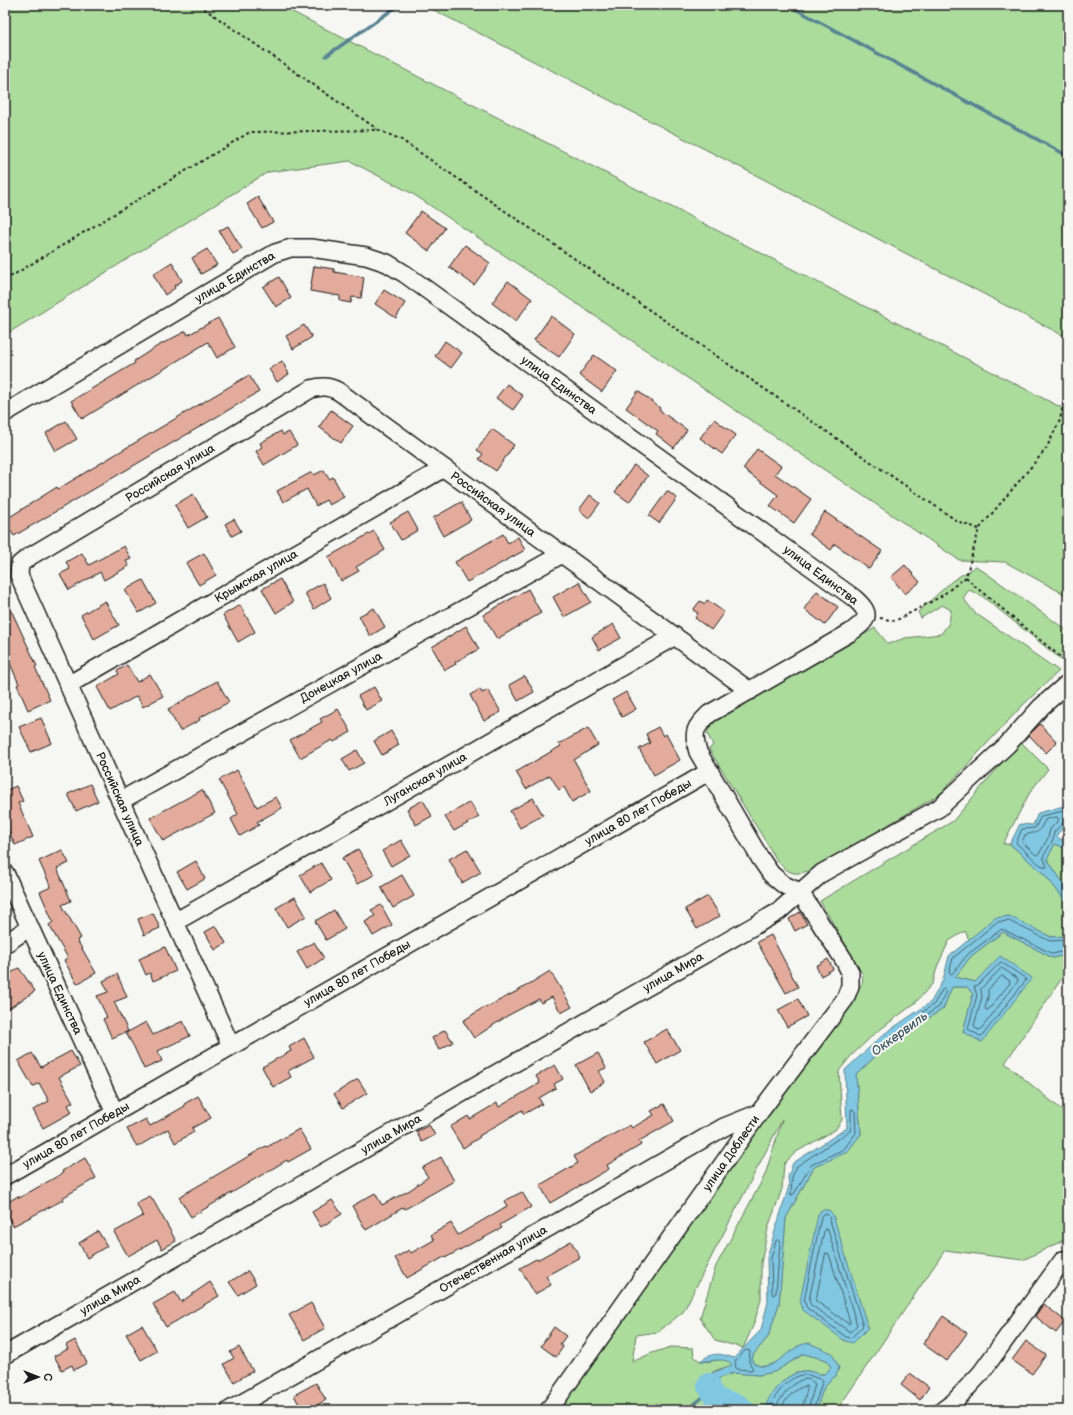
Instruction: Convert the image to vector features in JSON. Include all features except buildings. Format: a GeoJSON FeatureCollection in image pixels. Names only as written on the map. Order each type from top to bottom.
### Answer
{"type":"FeatureCollection","features":[{"type":"Feature","properties":{"kind":"street","name":"улица Единства"},"geometry":{"type":"LineString","coordinates":[[5,412],[275,253],[290,248],[311,248],[366,256],[387,263],[405,274],[854,598],[864,607],[866,615],[864,622],[851,632],[709,714],[697,727],[695,739],[698,752],[760,858],[771,874],[784,885],[800,892]]}},
{"type":"Feature","properties":{"kind":"street","name":"Российская улица"},"geometry":{"type":"LineString","coordinates":[[231,1046],[19,575],[20,564],[29,557],[311,389],[320,386],[329,387],[338,391],[750,691]]}},
{"type":"Feature","properties":{"kind":"street","name":"Крымская улица"},"geometry":{"type":"LineString","coordinates":[[68,685],[444,468]]}},
{"type":"Feature","properties":{"kind":"street","name":"Донецкая улица"},"geometry":{"type":"LineString","coordinates":[[120,801],[562,554]]}},
{"type":"Feature","properties":{"kind":"street","name":"Луганская улица"},"geometry":{"type":"LineString","coordinates":[[175,922],[675,636]]}},
{"type":"Feature","properties":{"kind":"street","name":"улица Мира"},"geometry":{"type":"LineString","coordinates":[[5,1355],[778,912],[822,873],[939,808],[1007,745],[1041,707],[1068,683]]}},
{"type":"Feature","properties":{"kind":"street","name":"улица 80 лет Победы"},"geometry":{"type":"LineString","coordinates":[[5,1176],[710,771]]}},
{"type":"Feature","properties":{"kind":"street","name":"улица Единства"},"geometry":{"type":"LineString","coordinates":[[5,873],[115,1113]]}},
{"type":"Feature","properties":{"kind":"street","name":"улица Доблести"},"geometry":{"type":"LineString","coordinates":[[549,1410],[759,1114],[845,999],[850,986],[850,972],[844,960],[800,892]]}},
{"type":"Feature","properties":{"kind":"street"},"geometry":{"type":"LineString","coordinates":[[5,944],[30,927]]}},
{"type":"Feature","properties":{"kind":"street","name":"Отечественная улица"},"geometry":{"type":"LineString","coordinates":[[230,1410],[724,1127],[759,1114]]}},
{"type":"Feature","properties":{"kind":"street"},"geometry":{"type":"LineString","coordinates":[[944,1410],[954,1402],[981,1372],[1063,1260]]}},
{"type":"Feature","properties":{"kind":"path"},"geometry":{"type":"LineString","coordinates":[[199,5],[378,130],[400,139],[957,521],[979,529]]}},
{"type":"Feature","properties":{"kind":"path"},"geometry":{"type":"LineString","coordinates":[[5,280],[250,132],[378,130]]}},
{"type":"Feature","properties":{"kind":"path"},"geometry":{"type":"LineString","coordinates":[[866,615],[895,621],[940,597],[966,577],[979,529],[1046,449],[1060,420],[1068,381]]}},
{"type":"Feature","properties":{"kind":"path"},"geometry":{"type":"LineString","coordinates":[[966,577],[977,588],[1068,663]]}},
{"type":"Feature","properties":{"kind":"green space"},"geometry":{"type":"Polygon","coordinates":[[[5,5],[279,5],[1068,411],[1068,596],[1005,562],[959,560],[413,194],[350,161],[268,172],[5,335],[5,5]]]}},
{"type":"Feature","properties":{"kind":"green space"},"geometry":{"type":"Polygon","coordinates":[[[424,5],[1068,5],[1068,338],[769,182],[424,5]]]}},
{"type":"Feature","properties":{"kind":"green space"},"geometry":{"type":"Polygon","coordinates":[[[976,566],[1068,631],[1068,665],[982,596],[969,590],[963,598],[975,613],[1059,671],[1022,706],[940,794],[814,869],[798,873],[790,872],[778,862],[709,749],[713,745],[707,733],[710,727],[717,720],[875,628],[888,644],[905,638],[941,634],[949,623],[951,610],[942,605],[921,618],[918,612],[952,581],[976,566]]]}},
{"type":"Feature","properties":{"kind":"green space"},"geometry":{"type":"Polygon","coordinates":[[[1020,741],[1048,769],[1030,792],[1003,844],[1010,844],[1045,875],[1067,903],[1068,936],[1051,937],[1009,916],[995,919],[969,940],[965,931],[949,941],[937,967],[933,983],[915,1003],[873,1035],[850,1057],[839,1071],[842,1120],[835,1130],[796,1152],[784,1164],[782,1189],[768,1228],[761,1263],[761,1300],[753,1326],[743,1348],[715,1340],[700,1318],[716,1266],[765,1175],[782,1120],[683,1312],[658,1332],[636,1335],[632,1362],[652,1353],[671,1347],[693,1348],[694,1356],[701,1361],[726,1360],[732,1365],[714,1371],[703,1382],[723,1396],[715,1385],[717,1379],[733,1373],[759,1375],[774,1372],[804,1354],[827,1360],[831,1368],[824,1374],[803,1371],[790,1376],[776,1390],[765,1410],[559,1410],[862,984],[863,975],[820,901],[953,821],[1020,741]]]}},
{"type":"Feature","properties":{"kind":"green space"},"geometry":{"type":"Polygon","coordinates":[[[1055,844],[1068,849],[1068,890],[1047,859],[1055,844]]]}},
{"type":"Feature","properties":{"kind":"green space"},"geometry":{"type":"Polygon","coordinates":[[[1003,932],[1053,958],[1068,954],[1068,969],[1005,1063],[1068,1115],[1068,1238],[1023,1260],[945,1250],[837,1410],[816,1410],[827,1383],[836,1376],[838,1368],[832,1353],[798,1346],[782,1359],[771,1365],[758,1365],[752,1362],[753,1355],[768,1337],[779,1304],[786,1218],[814,1167],[847,1152],[861,1134],[856,1075],[891,1041],[943,1009],[952,987],[967,987],[973,994],[963,1032],[982,1042],[975,982],[955,977],[971,956],[1003,932]]]}},
{"type":"Feature","properties":{"kind":"water"},"geometry":{"type":"Polygon","coordinates":[[[1068,806],[1068,824],[1058,833],[1057,837],[1068,843],[1068,849],[1055,844],[1047,859],[1068,890],[1068,907],[1067,903],[1045,875],[1010,844],[1020,824],[1033,825],[1038,813],[1068,806]]]}},
{"type":"Feature","properties":{"kind":"water"},"geometry":{"type":"Polygon","coordinates":[[[1009,916],[1051,937],[1068,936],[1068,954],[1053,958],[1003,932],[971,956],[955,977],[975,982],[1000,956],[1032,978],[982,1042],[963,1032],[973,994],[967,987],[952,987],[943,1009],[891,1041],[856,1075],[861,1134],[847,1152],[814,1167],[786,1218],[779,1304],[768,1337],[753,1355],[752,1362],[764,1366],[770,1365],[798,1346],[809,1343],[832,1353],[839,1368],[836,1376],[827,1383],[816,1410],[765,1410],[770,1397],[784,1380],[803,1371],[824,1374],[831,1368],[827,1360],[804,1354],[774,1372],[759,1375],[733,1373],[717,1379],[715,1385],[723,1396],[730,1398],[727,1404],[712,1404],[701,1390],[703,1383],[709,1375],[732,1365],[730,1362],[722,1360],[700,1361],[716,1354],[734,1358],[761,1330],[768,1302],[767,1257],[789,1186],[788,1177],[793,1163],[847,1128],[845,1070],[884,1034],[931,1002],[943,980],[949,956],[995,918],[1009,916]]]}},
{"type":"Feature","properties":{"kind":"water"},"geometry":{"type":"Polygon","coordinates":[[[821,1210],[829,1210],[833,1215],[868,1328],[853,1343],[845,1341],[803,1310],[800,1301],[818,1215],[821,1210]]]}},
{"type":"Feature","properties":{"kind":"waterway"},"geometry":{"type":"LineString","coordinates":[[326,56],[399,5]]}},
{"type":"Feature","properties":{"kind":"waterway"},"geometry":{"type":"LineString","coordinates":[[788,5],[1068,156]]}},
{"type":"Feature","properties":{"kind":"waterway","name":"Оккервиль"},"geometry":{"type":"LineString","coordinates":[[709,1384],[708,1386],[716,1399],[738,1405],[744,1410]]}},
{"type":"Feature","properties":{"kind":"waterway"},"geometry":{"type":"LineString","coordinates":[[685,1410],[708,1393]]}}]}
